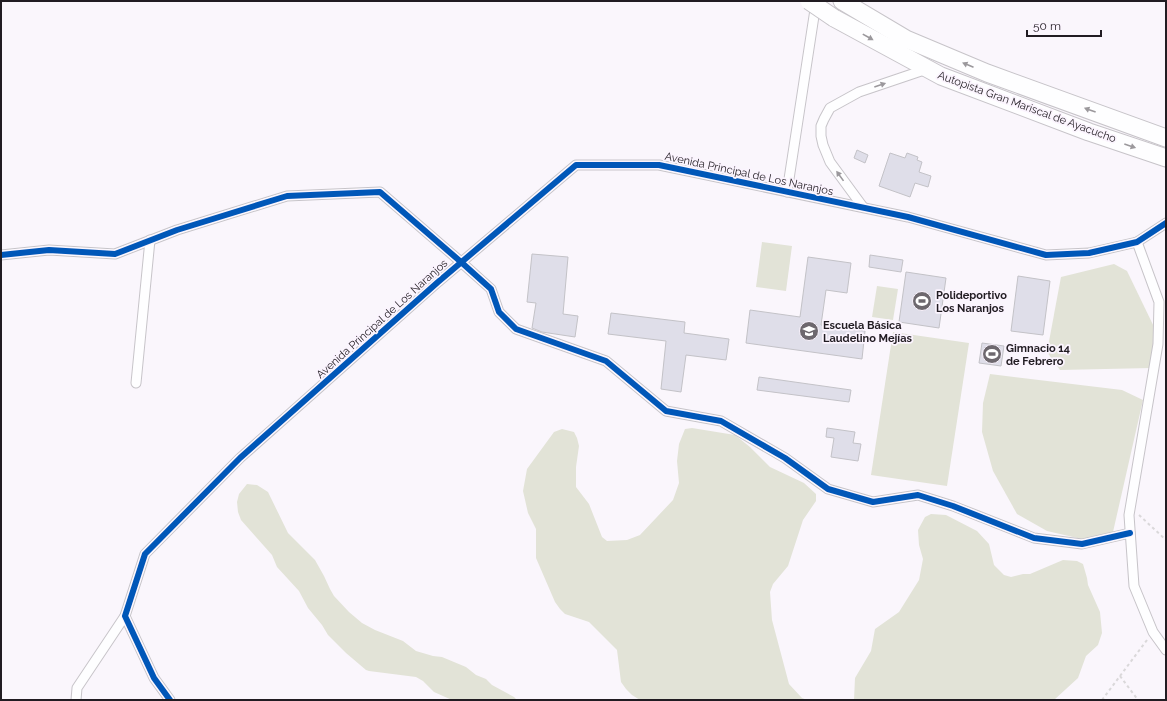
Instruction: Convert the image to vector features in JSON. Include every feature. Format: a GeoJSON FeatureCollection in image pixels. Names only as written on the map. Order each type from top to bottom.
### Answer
{"type":"FeatureCollection","features":[{"type":"Feature","properties":{"kind":"highway","name":"Autopista Gran Mariscal de Ayacucho"},"geometry":{"type":"LineString","coordinates":[[809,1],[834,18],[941,76],[1089,132],[1166,158]]}},
{"type":"Feature","properties":{"kind":"highway","name":"Autopista Gran Mariscal de Ayacucho"},"geometry":{"type":"LineString","coordinates":[[842,1],[906,39],[987,73],[1166,138]]}},
{"type":"Feature","properties":{"kind":"street"},"geometry":{"type":"LineString","coordinates":[[787,192],[816,1]]}},
{"type":"Feature","properties":{"kind":"street"},"geometry":{"type":"LineString","coordinates":[[863,208],[830,162],[821,136],[821,126],[824,119],[830,108],[859,92],[927,69]]}},
{"type":"Feature","properties":{"kind":"street","name":"Avenida Principal de Los Naranjos"},"geometry":{"type":"LineString","coordinates":[[76,700],[76,688],[125,616],[145,554],[240,458],[432,287],[576,165],[659,165],[908,217],[1046,255],[1089,253],[1137,242],[1166,223]]}},
{"type":"Feature","properties":{"kind":"street"},"geometry":{"type":"LineString","coordinates":[[1,255],[49,250],[115,254],[177,230],[287,196],[380,192],[491,289],[499,312],[516,329],[606,361],[666,412],[721,421],[785,458],[828,489],[873,502],[918,495],[953,506],[1034,538],[1082,544],[1130,533]]}},
{"type":"Feature","properties":{"kind":"street"},"geometry":{"type":"LineString","coordinates":[[136,383],[150,240]]}},
{"type":"Feature","properties":{"kind":"street"},"geometry":{"type":"LineString","coordinates":[[1137,242],[1159,302],[1158,344],[1130,507],[1130,533],[1134,586],[1153,632],[1166,650]]}},
{"type":"Feature","properties":{"kind":"street"},"geometry":{"type":"LineString","coordinates":[[125,616],[154,678],[170,700]]}},
{"type":"Feature","properties":{"kind":"path"},"geometry":{"type":"LineString","coordinates":[[1130,507],[1166,540]]}},
{"type":"Feature","properties":{"kind":"path"},"geometry":{"type":"LineString","coordinates":[[1102,700],[1153,632]]}},
{"type":"Feature","properties":{"kind":"path"},"geometry":{"type":"LineString","coordinates":[[1120,676],[1138,700]]}},
{"type":"Feature","properties":{"kind":"shaded area"},"geometry":{"type":"Polygon","coordinates":[[[762,242],[792,246],[786,291],[756,287],[762,242]]]}},
{"type":"Feature","properties":{"kind":"shaded area"},"geometry":{"type":"Polygon","coordinates":[[[1114,264],[1127,271],[1156,331],[1151,368],[1060,370],[1047,352],[1061,277],[1114,264]]]}},
{"type":"Feature","properties":{"kind":"shaded area"},"geometry":{"type":"Polygon","coordinates":[[[877,286],[898,289],[893,320],[872,317],[877,286]]]}},
{"type":"Feature","properties":{"kind":"shaded area"},"geometry":{"type":"Polygon","coordinates":[[[893,332],[969,343],[947,486],[871,475],[893,332]]]}},
{"type":"Feature","properties":{"kind":"shaded area"},"geometry":{"type":"Polygon","coordinates":[[[990,374],[1122,390],[1143,400],[1113,532],[1086,540],[1047,531],[1017,514],[993,471],[982,432],[983,403],[990,374]]]}},
{"type":"Feature","properties":{"kind":"shaded area"},"geometry":{"type":"Polygon","coordinates":[[[692,428],[735,435],[750,447],[770,467],[804,483],[816,494],[816,501],[803,520],[788,566],[773,584],[770,592],[772,620],[789,684],[802,698],[807,700],[640,700],[632,695],[621,682],[617,650],[589,622],[565,614],[560,609],[555,602],[536,558],[536,529],[528,513],[523,491],[527,469],[554,432],[562,429],[574,432],[577,438],[579,446],[576,467],[576,487],[589,504],[602,537],[607,541],[627,540],[640,535],[673,500],[679,483],[677,461],[679,444],[685,429],[692,428]]]}},
{"type":"Feature","properties":{"kind":"shaded area"},"geometry":{"type":"Polygon","coordinates":[[[247,484],[257,485],[268,492],[288,533],[315,560],[334,596],[362,623],[403,641],[416,651],[442,657],[466,667],[476,675],[486,679],[492,685],[517,700],[452,700],[434,692],[423,681],[416,677],[366,670],[328,635],[308,608],[299,591],[277,567],[272,555],[241,520],[237,502],[239,494],[247,484]]]}},
{"type":"Feature","properties":{"kind":"shaded area"},"geometry":{"type":"Polygon","coordinates":[[[931,514],[946,515],[977,531],[989,544],[994,565],[1004,575],[1011,577],[1030,574],[1063,560],[1077,561],[1083,564],[1088,585],[1100,612],[1102,633],[1098,645],[1086,656],[1078,678],[1054,700],[854,700],[855,678],[871,651],[875,629],[899,612],[919,580],[923,559],[919,545],[918,530],[925,517],[931,514]]]}},
{"type":"Feature","properties":{"kind":"building"},"geometry":{"type":"Polygon","coordinates":[[[857,150],[868,155],[865,163],[854,158],[857,150]]]}},
{"type":"Feature","properties":{"kind":"building"},"geometry":{"type":"Polygon","coordinates":[[[890,153],[905,158],[907,153],[918,157],[917,160],[922,162],[919,172],[931,176],[928,187],[915,183],[910,197],[879,186],[890,153]]]}},
{"type":"Feature","properties":{"kind":"building"},"geometry":{"type":"Polygon","coordinates":[[[532,254],[568,257],[563,314],[578,316],[575,337],[542,332],[532,328],[536,303],[527,302],[532,254]]]}},
{"type":"Feature","properties":{"kind":"building"},"geometry":{"type":"Polygon","coordinates":[[[870,255],[903,260],[901,272],[869,267],[870,255]]]}},
{"type":"Feature","properties":{"kind":"building"},"geometry":{"type":"Polygon","coordinates":[[[808,257],[851,263],[847,293],[826,290],[821,325],[865,331],[862,359],[746,343],[750,310],[800,317],[808,257]]]}},
{"type":"Feature","properties":{"kind":"building"},"geometry":{"type":"Polygon","coordinates":[[[906,272],[946,278],[939,328],[899,322],[906,272]]]}},
{"type":"Feature","properties":{"kind":"building"},"geometry":{"type":"Polygon","coordinates":[[[1018,276],[1050,281],[1043,335],[1011,331],[1018,276]]]}},
{"type":"Feature","properties":{"kind":"building"},"geometry":{"type":"Polygon","coordinates":[[[611,313],[685,322],[684,333],[729,339],[726,360],[686,355],[681,392],[661,389],[666,341],[608,334],[611,313]]]}},
{"type":"Feature","properties":{"kind":"building","name":"Gimnacio 14 de Febrero"},"geometry":{"type":"Polygon","coordinates":[[[982,343],[1004,346],[1001,366],[979,363],[982,343]]]}},
{"type":"Feature","properties":{"kind":"building"},"geometry":{"type":"Polygon","coordinates":[[[759,377],[851,390],[849,402],[757,390],[759,377]]]}},
{"type":"Feature","properties":{"kind":"building"},"geometry":{"type":"Polygon","coordinates":[[[827,428],[855,432],[853,443],[861,444],[858,461],[831,457],[834,438],[826,437],[827,428]]]}},
{"type":"Feature","properties":{"kind":"cycle path"},"geometry":{"type":"LineString","coordinates":[[170,700],[154,678],[125,616],[145,554],[240,458],[438,282],[576,165],[659,165],[908,217],[1046,255],[1089,253],[1137,242],[1166,223]]}},
{"type":"Feature","properties":{"kind":"cycle path"},"geometry":{"type":"LineString","coordinates":[[1,255],[49,250],[115,254],[177,230],[287,196],[380,192],[491,289],[499,312],[516,329],[606,361],[666,411],[721,421],[785,458],[828,489],[873,502],[918,495],[953,506],[1034,538],[1082,544],[1130,533]]}},
{"type":"Feature","properties":{"kind":"place","name":"Polideportivo Los Naranjos"},"geometry":{"type":"Point","coordinates":[922,301]}},
{"type":"Feature","properties":{"kind":"place","name":"Escuela Básica Laudelino Mejías"},"geometry":{"type":"Point","coordinates":[809,331]}},
{"type":"Feature","properties":{"kind":"place","name":"Gimnacio 14 de Febrero"},"geometry":{"type":"Point","coordinates":[992,354]}}]}
